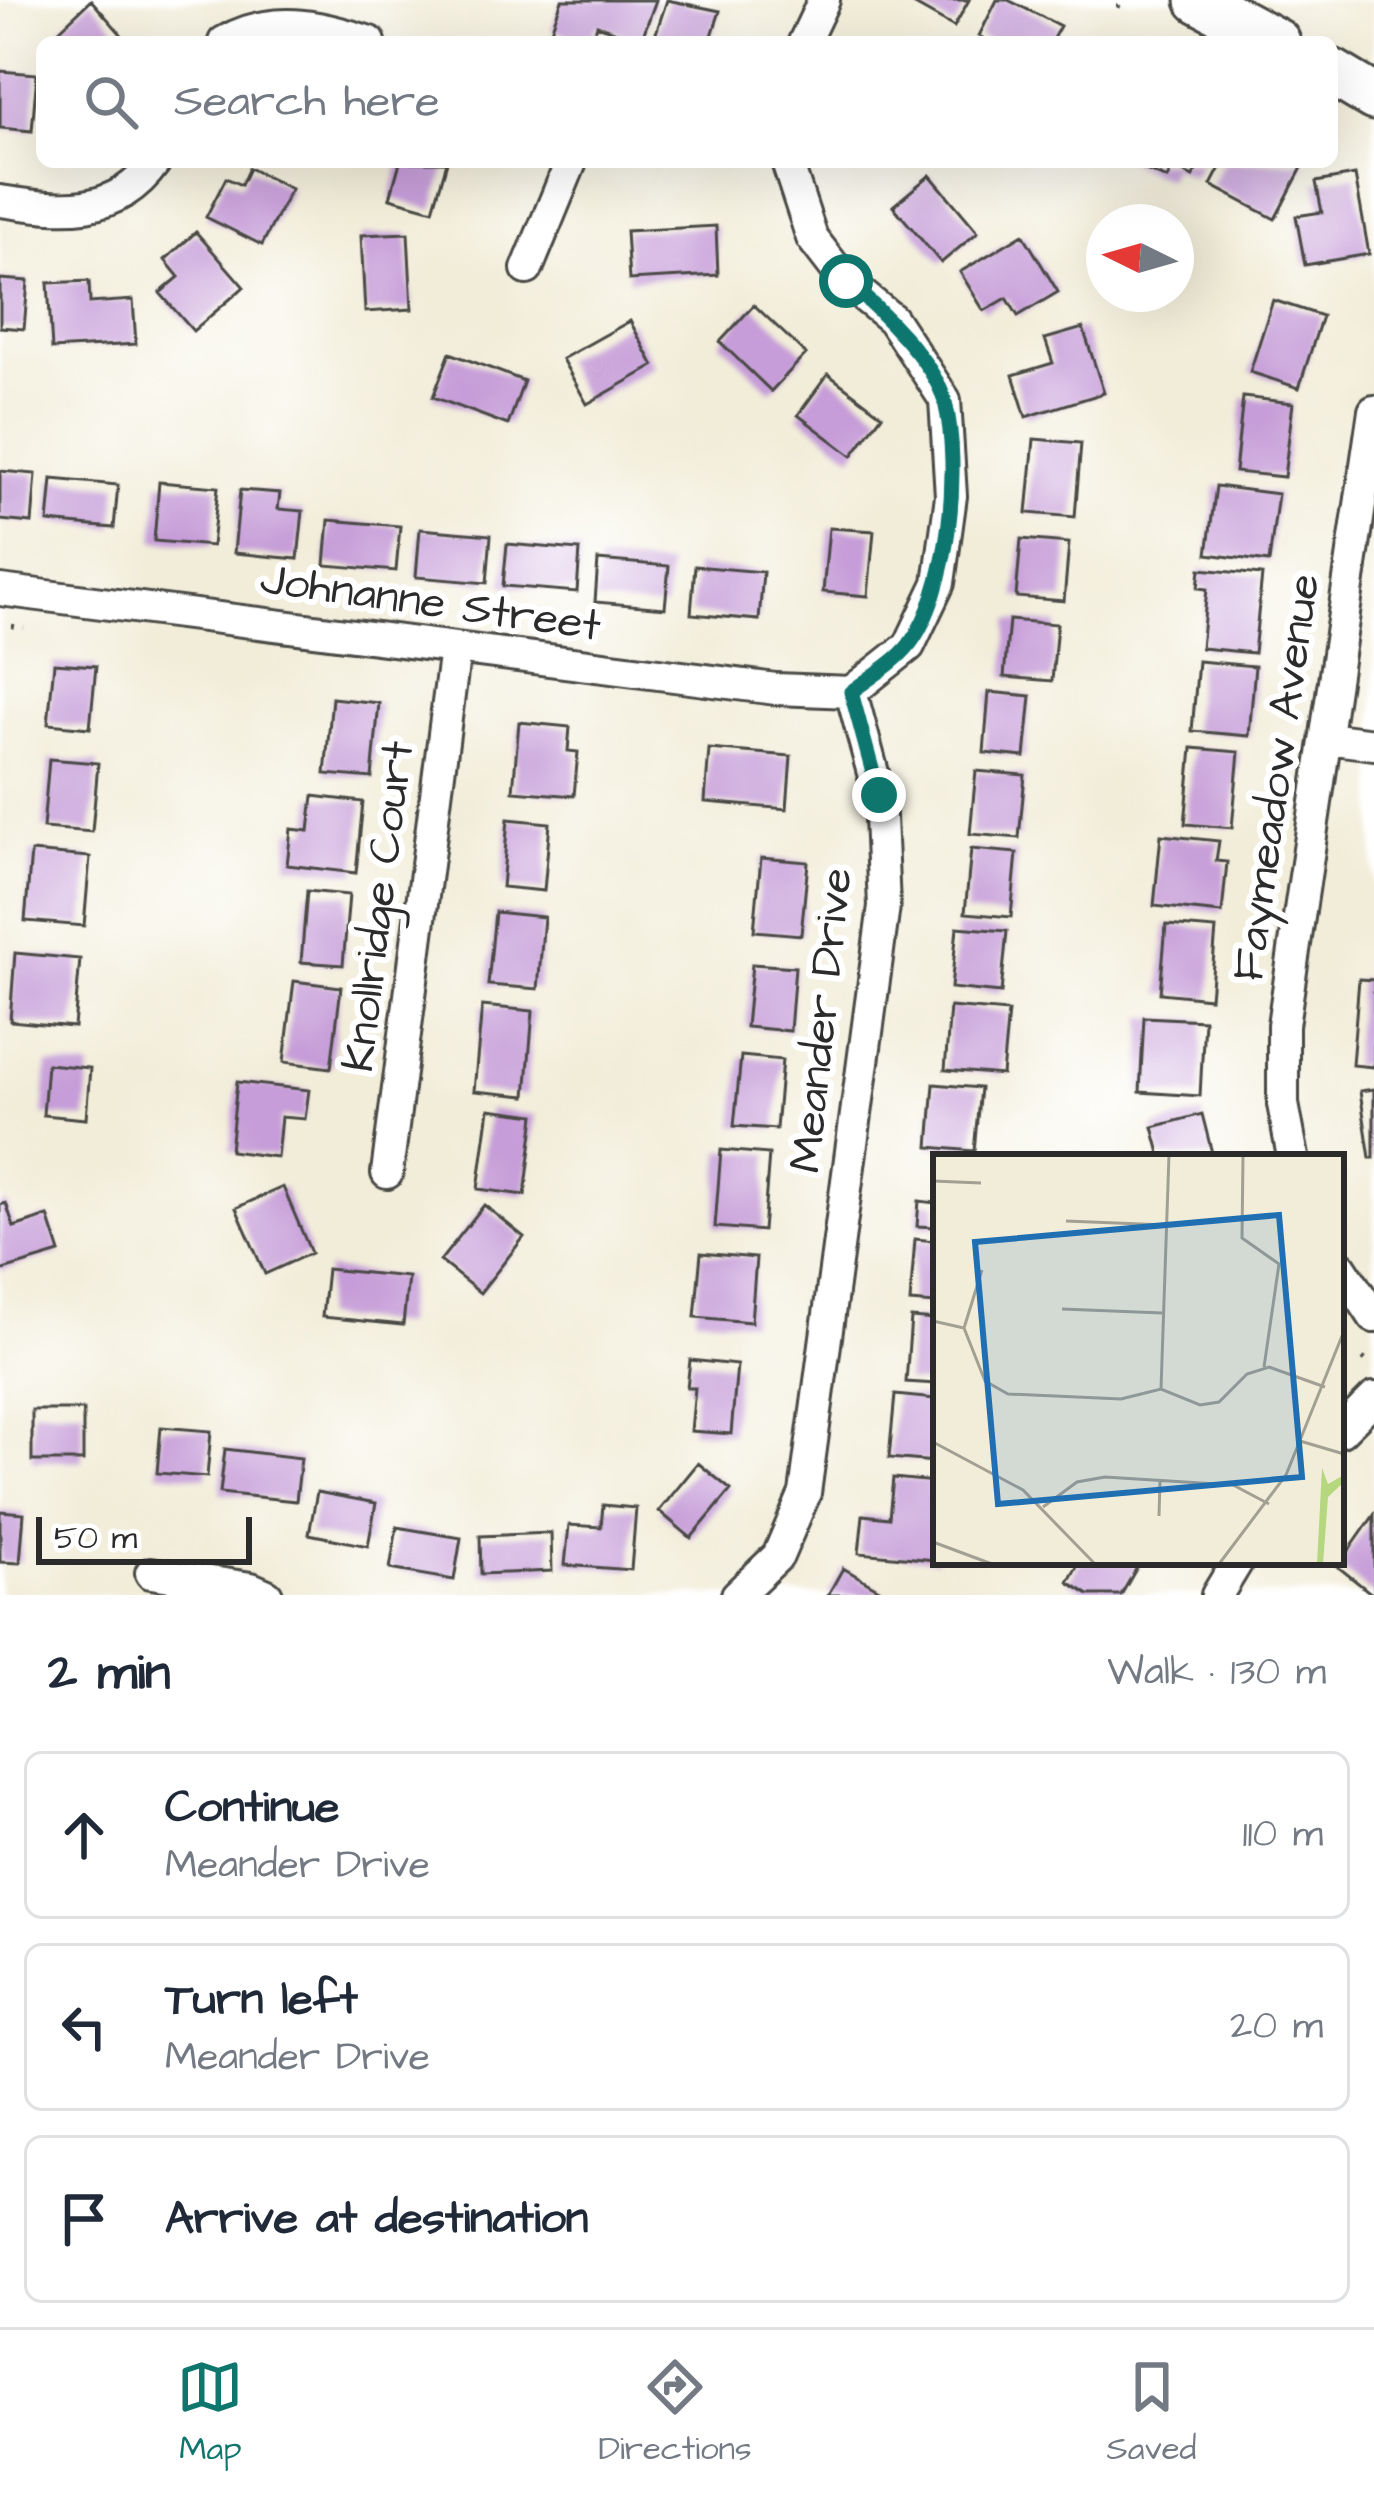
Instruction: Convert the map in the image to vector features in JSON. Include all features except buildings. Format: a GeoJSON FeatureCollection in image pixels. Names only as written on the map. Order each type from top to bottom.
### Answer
{"type":"FeatureCollection","features":[{"type":"Feature","properties":{"kind":"street"},"geometry":{"type":"LineString","coordinates":[[806,36],[824,0]]}},
{"type":"Feature","properties":{"kind":"street"},"geometry":{"type":"LineString","coordinates":[[1199,0],[1266,36]]}},
{"type":"Feature","properties":{"kind":"street"},"geometry":{"type":"LineString","coordinates":[[235,36],[254,25],[320,26],[351,36]]}},
{"type":"Feature","properties":{"kind":"street"},"geometry":{"type":"LineString","coordinates":[[1338,76],[1374,97]]}},
{"type":"Feature","properties":{"kind":"street"},"geometry":{"type":"LineString","coordinates":[[0,201],[63,211],[104,205],[139,184],[151,168]]}},
{"type":"Feature","properties":{"kind":"street"},"geometry":{"type":"LineString","coordinates":[[527,269],[569,168]]}},
{"type":"Feature","properties":{"kind":"street"},"geometry":{"type":"LineString","coordinates":[[789,168],[812,238],[846,281],[892,320],[944,400],[951,496],[939,583],[909,646],[851,692]]}},
{"type":"Feature","properties":{"kind":"street","name":"Faymeadow Avenue"},"geometry":{"type":"LineString","coordinates":[[1292,1154],[1283,1104],[1283,1025],[1374,412]]}},
{"type":"Feature","properties":{"kind":"street","name":"Johnanne Street"},"geometry":{"type":"LineString","coordinates":[[3,603],[455,649],[776,689],[851,692]]}},
{"type":"Feature","properties":{"kind":"street","name":"Knollridge Court"},"geometry":{"type":"LineString","coordinates":[[387,1173],[455,649]]}},
{"type":"Feature","properties":{"kind":"street","name":"Meander Drive"},"geometry":{"type":"LineString","coordinates":[[737,1595],[778,1556],[805,1493],[884,906],[879,795],[851,692]]}},
{"type":"Feature","properties":{"kind":"street"},"geometry":{"type":"LineString","coordinates":[[1326,738],[1374,744]]}},
{"type":"Feature","properties":{"kind":"street"},"geometry":{"type":"LineString","coordinates":[[1344,1272],[1374,1317]]}},
{"type":"Feature","properties":{"kind":"street"},"geometry":{"type":"LineString","coordinates":[[1344,1428],[1374,1398]]}},
{"type":"Feature","properties":{"kind":"street"},"geometry":{"type":"LineString","coordinates":[[1217,1595],[1236,1565]]}},
{"type":"Feature","properties":{"kind":"street"},"geometry":{"type":"LineString","coordinates":[[151,1573],[251,1588],[267,1595]]}},
{"type":"Feature","properties":{"kind":"path"},"geometry":{"type":"LineString","coordinates":[[1118,8],[1122,0]]}},
{"type":"Feature","properties":{"kind":"path"},"geometry":{"type":"LineString","coordinates":[[3,603],[24,628]]}},
{"type":"Feature","properties":{"kind":"path"},"geometry":{"type":"LineString","coordinates":[[1363,1358],[1372,1365]]}},
{"type":"Feature","properties":{"kind":"route"},"geometry":{"type":"LineString","coordinates":[[846,281],[892,320],[944,400],[951,496],[939,583],[909,646],[851,692],[879,795]]}}]}
